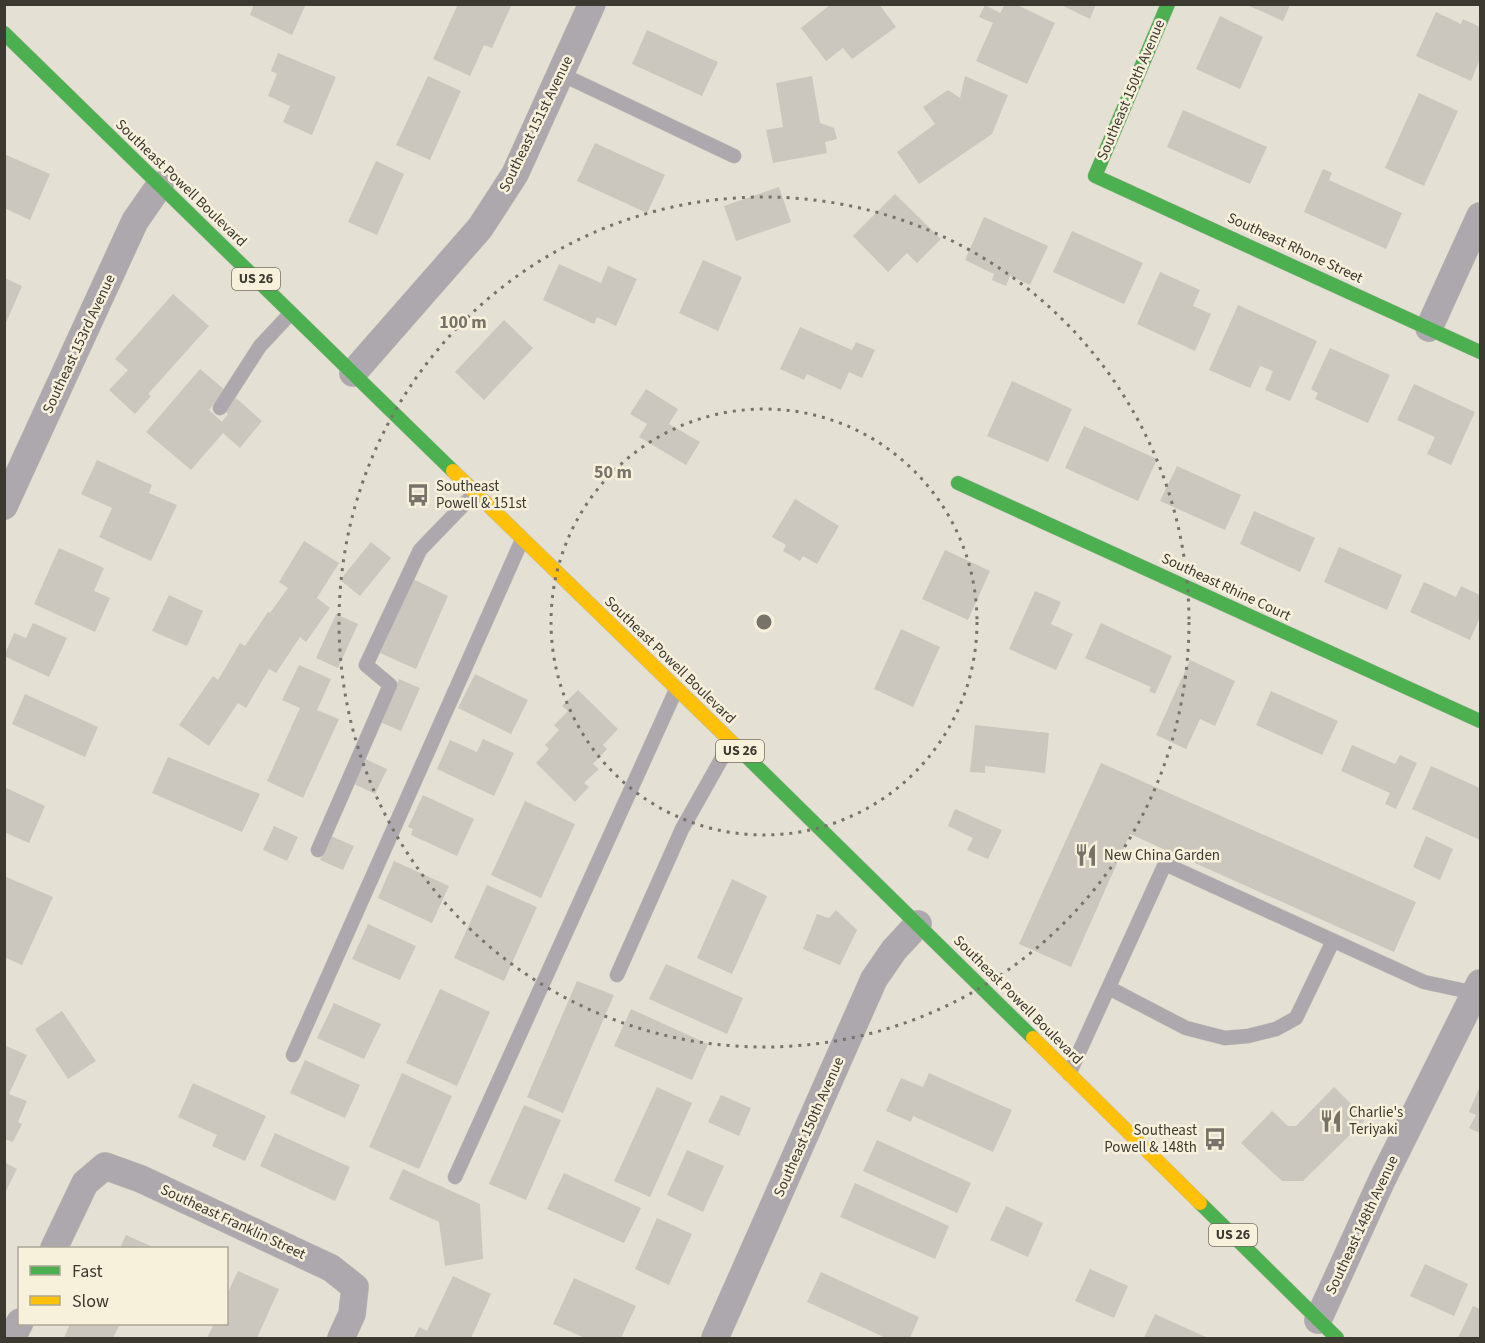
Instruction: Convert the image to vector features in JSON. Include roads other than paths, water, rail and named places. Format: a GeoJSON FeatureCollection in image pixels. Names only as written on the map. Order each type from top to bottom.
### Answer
{"type":"FeatureCollection","features":[{"type":"Feature","properties":{"kind":"main road","name":"Southeast 150th Avenue"},"geometry":{"type":"LineString","coordinates":[[1095,176],[1168,4]]}},
{"type":"Feature","properties":{"kind":"main road","name":"Southeast Powell Boulevard"},"geometry":{"type":"LineString","coordinates":[[4,33],[918,924],[1070,1074],[1316,1324],[1337,1338]]}},
{"type":"Feature","properties":{"kind":"main road","name":"Southeast Rhone Street"},"geometry":{"type":"LineString","coordinates":[[1095,176],[1480,351]]}},
{"type":"Feature","properties":{"kind":"main road","name":"Southeast Rhine Court"},"geometry":{"type":"LineString","coordinates":[[958,483],[1480,721]]}},
{"type":"Feature","properties":{"kind":"street","name":"Southeast 151st Avenue"},"geometry":{"type":"LineString","coordinates":[[352,373],[480,228],[515,174],[592,4]]}},
{"type":"Feature","properties":{"kind":"street","name":"Southeast 153rd Avenue"},"geometry":{"type":"LineString","coordinates":[[4,506],[135,221],[160,185]]}},
{"type":"Feature","properties":{"kind":"street"},"geometry":{"type":"LineString","coordinates":[[1429,328],[1480,216]]}},
{"type":"Feature","properties":{"kind":"street","name":"Southeast 150th Avenue"},"geometry":{"type":"LineString","coordinates":[[715,1338],[874,979],[894,950],[918,924]]}},
{"type":"Feature","properties":{"kind":"street","name":"Southeast 148th Avenue"},"geometry":{"type":"LineString","coordinates":[[1316,1324],[1382,1180],[1479,990]]}},
{"type":"Feature","properties":{"kind":"street","name":"Southeast Franklin Street"},"geometry":{"type":"LineString","coordinates":[[54,1247],[85,1183],[105,1166],[141,1179],[331,1268],[355,1287],[352,1314],[341,1338]]}},
{"type":"Feature","properties":{"kind":"lane"},"geometry":{"type":"LineString","coordinates":[[561,74],[734,156]]}},
{"type":"Feature","properties":{"kind":"lane"},"geometry":{"type":"LineString","coordinates":[[220,408],[260,346],[291,313]]}},
{"type":"Feature","properties":{"kind":"lane"},"geometry":{"type":"LineString","coordinates":[[318,850],[390,685],[366,665],[420,550],[475,493]]}},
{"type":"Feature","properties":{"kind":"lane"},"geometry":{"type":"LineString","coordinates":[[293,1055],[522,540]]}},
{"type":"Feature","properties":{"kind":"lane"},"geometry":{"type":"LineString","coordinates":[[455,1177],[676,689]]}},
{"type":"Feature","properties":{"kind":"lane"},"geometry":{"type":"LineString","coordinates":[[617,975],[682,829],[731,742]]}},
{"type":"Feature","properties":{"kind":"lane"},"geometry":{"type":"LineString","coordinates":[[1070,1074],[1165,864],[1424,982],[1479,990]]}},
{"type":"Feature","properties":{"kind":"lane"},"geometry":{"type":"LineString","coordinates":[[1109,988],[1186,1028],[1225,1038],[1248,1036],[1276,1029],[1296,1018],[1334,941]]}},
{"type":"Feature","properties":{"kind":"place","name":"Southeast Powell & 151st"},"geometry":{"type":"Point","coordinates":[418,495]}},
{"type":"Feature","properties":{"kind":"place","name":"New China Garden"},"geometry":{"type":"Point","coordinates":[1086,855]}},
{"type":"Feature","properties":{"kind":"place","name":"Charlie's Teriyaki"},"geometry":{"type":"Point","coordinates":[1331,1121]}},
{"type":"Feature","properties":{"kind":"place","name":"Southeast Powell & 148th"},"geometry":{"type":"Point","coordinates":[1215,1139]}}]}
